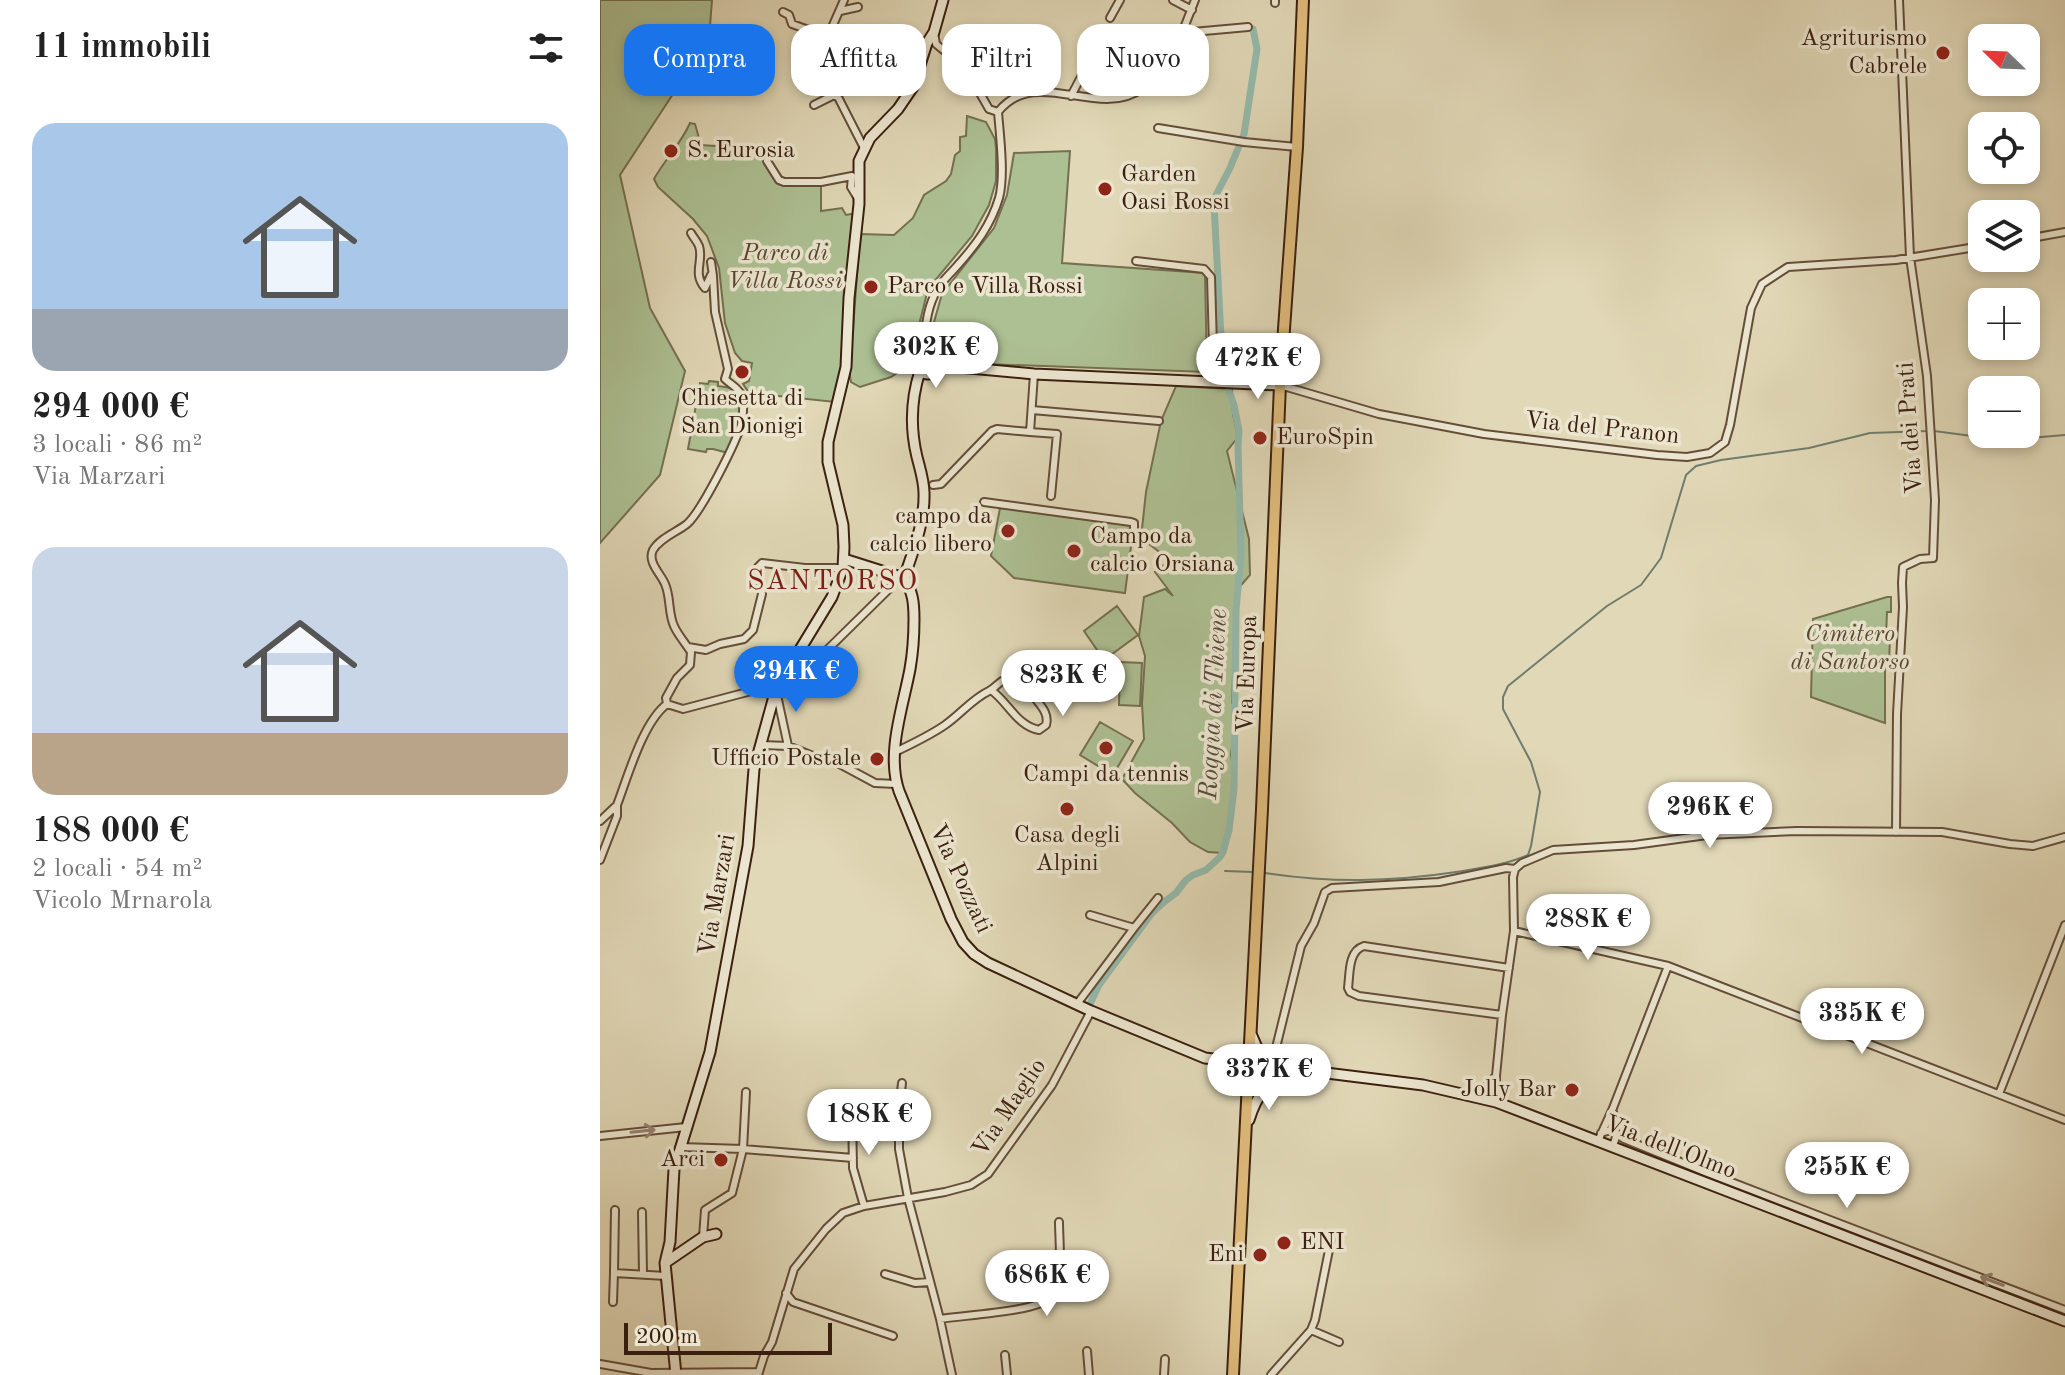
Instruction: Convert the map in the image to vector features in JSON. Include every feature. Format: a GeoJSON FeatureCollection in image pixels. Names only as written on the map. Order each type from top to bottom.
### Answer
{"type":"FeatureCollection","features":[{"type":"Feature","properties":{"kind":"main road","name":"Via Europa"},"geometry":{"type":"LineString","coordinates":[[1233,1375],[1280,385],[1297,147],[1303,0]]}},
{"type":"Feature","properties":{"kind":"street"},"geometry":{"type":"LineString","coordinates":[[834,24],[844,0]]}},
{"type":"Feature","properties":{"kind":"street"},"geometry":{"type":"LineString","coordinates":[[843,563],[843,525],[828,462],[828,442],[846,367],[859,200],[859,161],[870,138],[898,109],[913,87],[943,0]]}},
{"type":"Feature","properties":{"kind":"street"},"geometry":{"type":"LineString","coordinates":[[1110,18],[1120,0]]}},
{"type":"Feature","properties":{"kind":"street"},"geometry":{"type":"LineString","coordinates":[[1173,0],[1192,10]]}},
{"type":"Feature","properties":{"kind":"street"},"geometry":{"type":"LineString","coordinates":[[1186,24],[1195,0]]}},
{"type":"Feature","properties":{"kind":"street","name":"Via dei Prati"},"geometry":{"type":"LineString","coordinates":[[1896,832],[1903,567],[1920,559],[1933,558],[1935,500],[1927,376],[1910,257],[1899,0]]}},
{"type":"Feature","properties":{"kind":"street"},"geometry":{"type":"LineString","coordinates":[[840,11],[858,7]]}},
{"type":"Feature","properties":{"kind":"street"},"geometry":{"type":"LineString","coordinates":[[783,12],[789,15],[792,24]]}},
{"type":"Feature","properties":{"kind":"street"},"geometry":{"type":"LineString","coordinates":[[1209,31],[1248,27]]}},
{"type":"Feature","properties":{"kind":"street"},"geometry":{"type":"LineString","coordinates":[[934,32],[936,44],[955,59],[989,109],[998,112]]}},
{"type":"Feature","properties":{"kind":"street"},"geometry":{"type":"LineString","coordinates":[[1071,96],[1077,85]]}},
{"type":"Feature","properties":{"kind":"street"},"geometry":{"type":"LineString","coordinates":[[925,373],[919,362],[925,356],[927,324],[938,288],[976,245],[999,196],[1001,149],[998,112],[1006,104],[1040,90],[1109,100],[1129,96]]}},
{"type":"Feature","properties":{"kind":"street"},"geometry":{"type":"LineString","coordinates":[[814,105],[832,96]]}},
{"type":"Feature","properties":{"kind":"street"},"geometry":{"type":"LineString","coordinates":[[837,96],[864,148]]}},
{"type":"Feature","properties":{"kind":"street"},"geometry":{"type":"LineString","coordinates":[[1158,128],[1297,147]]}},
{"type":"Feature","properties":{"kind":"street"},"geometry":{"type":"LineString","coordinates":[[767,161],[779,180],[784,182],[821,182],[852,176],[851,187],[859,200]]}},
{"type":"Feature","properties":{"kind":"street"},"geometry":{"type":"LineString","coordinates":[[2040,236],[2065,232]]}},
{"type":"Feature","properties":{"kind":"street"},"geometry":{"type":"LineString","coordinates":[[691,233],[700,247],[700,284],[705,288],[709,277],[713,276]]}},
{"type":"Feature","properties":{"kind":"street","name":"Via del Pranon"},"geometry":{"type":"LineString","coordinates":[[1280,385],[1379,414],[1484,434],[1657,455],[1687,457],[1710,453],[1725,442],[1751,308],[1762,284],[1788,267],[1910,257],[1968,248]]}},
{"type":"Feature","properties":{"kind":"street"},"geometry":{"type":"LineString","coordinates":[[1136,261],[1204,269],[1211,277],[1216,383]]}},
{"type":"Feature","properties":{"kind":"street"},"geometry":{"type":"LineString","coordinates":[[667,704],[666,698],[677,678],[690,665],[691,652],[675,628],[665,583],[652,557],[653,550],[670,534],[686,525],[701,507],[736,440],[742,419],[743,398],[736,387],[725,379],[728,369],[715,312],[711,262]]}},
{"type":"Feature","properties":{"kind":"street"},"geometry":{"type":"LineString","coordinates":[[925,356],[933,358],[937,365],[935,371],[925,373]]}},
{"type":"Feature","properties":{"kind":"street"},"geometry":{"type":"LineString","coordinates":[[937,365],[1034,374],[1280,385]]}},
{"type":"Feature","properties":{"kind":"street"},"geometry":{"type":"LineString","coordinates":[[792,664],[816,658],[825,652],[901,577],[921,521],[924,498],[912,427],[913,397],[925,373]]}},
{"type":"Feature","properties":{"kind":"street"},"geometry":{"type":"LineString","coordinates":[[1030,432],[1034,374]]}},
{"type":"Feature","properties":{"kind":"street"},"geometry":{"type":"LineString","coordinates":[[1032,410],[1159,421]]}},
{"type":"Feature","properties":{"kind":"street"},"geometry":{"type":"LineString","coordinates":[[933,485],[941,484],[992,431],[1057,434],[1051,496]]}},
{"type":"Feature","properties":{"kind":"street"},"geometry":{"type":"LineString","coordinates":[[984,502],[1131,522],[1134,523],[1134,539]]}},
{"type":"Feature","properties":{"kind":"street"},"geometry":{"type":"LineString","coordinates":[[688,647],[706,650],[744,639],[753,630],[762,594],[758,567],[762,563],[805,568],[843,563],[901,577]]}},
{"type":"Feature","properties":{"kind":"street","name":"Via Marzari"},"geometry":{"type":"LineString","coordinates":[[676,1374],[665,1263],[670,1242],[674,1169],[710,1052],[748,846],[753,780],[776,689],[832,597],[843,563]]}},
{"type":"Feature","properties":{"kind":"street","name":"Via Pozzati"},"geometry":{"type":"LineString","coordinates":[[901,577],[911,590],[914,603],[914,639],[895,752],[896,784],[946,909],[963,942],[988,963],[1091,1011],[1205,1058],[1248,1066]]}},
{"type":"Feature","properties":{"kind":"street"},"geometry":{"type":"LineString","coordinates":[[667,704],[683,709],[755,690],[776,677],[801,649]]}},
{"type":"Feature","properties":{"kind":"street"},"geometry":{"type":"LineString","coordinates":[[895,752],[947,723],[979,695],[1003,680],[1018,682],[1030,692],[1048,718],[1046,725],[1039,730],[1027,726],[991,690]]}},
{"type":"Feature","properties":{"kind":"street"},"geometry":{"type":"LineString","coordinates":[[776,689],[788,746]]}},
{"type":"Feature","properties":{"kind":"street"},"geometry":{"type":"LineString","coordinates":[[600,860],[644,733],[658,711],[667,704]]}},
{"type":"Feature","properties":{"kind":"street"},"geometry":{"type":"LineString","coordinates":[[761,745],[782,744],[836,762],[875,783],[896,784]]}},
{"type":"Feature","properties":{"kind":"street"},"geometry":{"type":"LineString","coordinates":[[600,821],[617,805]]}},
{"type":"Feature","properties":{"kind":"street"},"geometry":{"type":"LineString","coordinates":[[1496,1102],[1502,1015],[1514,931],[1513,877],[1515,869],[1522,863],[1553,850],[1634,845],[1707,835],[1797,831],[1942,832],[2033,846],[2065,837]]}},
{"type":"Feature","properties":{"kind":"street"},"geometry":{"type":"LineString","coordinates":[[1277,1070],[1301,946],[1314,923],[1325,892],[1332,888],[1439,882],[1506,868],[1515,869]]}},
{"type":"Feature","properties":{"kind":"street"},"geometry":{"type":"LineString","coordinates":[[1077,1004],[1158,898]]}},
{"type":"Feature","properties":{"kind":"street"},"geometry":{"type":"LineString","coordinates":[[1090,915],[1134,928]]}},
{"type":"Feature","properties":{"kind":"street"},"geometry":{"type":"LineString","coordinates":[[1999,1094],[2065,925]]}},
{"type":"Feature","properties":{"kind":"street"},"geometry":{"type":"LineString","coordinates":[[1514,931],[1668,966],[2065,1120]]}},
{"type":"Feature","properties":{"kind":"street"},"geometry":{"type":"LineString","coordinates":[[1502,1015],[1359,996],[1348,988],[1353,954],[1364,946],[1509,968]]}},
{"type":"Feature","properties":{"kind":"street"},"geometry":{"type":"LineString","coordinates":[[1599,1137],[1668,966]]}},
{"type":"Feature","properties":{"kind":"street","name":"Via Maglio"},"geometry":{"type":"LineString","coordinates":[[758,1374],[772,1342],[794,1269],[826,1229],[843,1213],[864,1206],[945,1192],[971,1185],[988,1174],[1052,1085],[1091,1011]]}},
{"type":"Feature","properties":{"kind":"street"},"geometry":{"type":"LineString","coordinates":[[1250,1029],[1255,1046],[1277,1070]]}},
{"type":"Feature","properties":{"kind":"street"},"geometry":{"type":"LineString","coordinates":[[1248,1066],[1277,1070]]}},
{"type":"Feature","properties":{"kind":"street","name":"Via dell'Olmo"},"geometry":{"type":"LineString","coordinates":[[1244,1135],[1257,1097],[1277,1070],[1423,1085],[1496,1102],[1599,1137],[1613,1146],[2065,1321]]}},
{"type":"Feature","properties":{"kind":"street"},"geometry":{"type":"LineString","coordinates":[[1480,1098],[1496,1076]]}},
{"type":"Feature","properties":{"kind":"street"},"geometry":{"type":"LineString","coordinates":[[902,1083],[899,1149],[908,1198],[952,1375]]}},
{"type":"Feature","properties":{"kind":"street"},"geometry":{"type":"LineString","coordinates":[[703,1237],[705,1210],[732,1193],[743,1149],[746,1092]]}},
{"type":"Feature","properties":{"kind":"street"},"geometry":{"type":"LineString","coordinates":[[1613,1108],[1613,1146]]}},
{"type":"Feature","properties":{"kind":"street"},"geometry":{"type":"LineString","coordinates":[[852,1112],[853,1168],[864,1206]]}},
{"type":"Feature","properties":{"kind":"street"},"geometry":{"type":"LineString","coordinates":[[600,1136],[686,1127]]}},
{"type":"Feature","properties":{"kind":"street"},"geometry":{"type":"LineString","coordinates":[[1599,1137],[1608,1129],[1615,1133]]}},
{"type":"Feature","properties":{"kind":"street","name":"Via dell'Olmo"},"geometry":{"type":"LineString","coordinates":[[1615,1133],[1705,1172],[2065,1310]]}},
{"type":"Feature","properties":{"kind":"street"},"geometry":{"type":"LineString","coordinates":[[680,1147],[853,1158]]}},
{"type":"Feature","properties":{"kind":"street"},"geometry":{"type":"LineString","coordinates":[[613,1302],[615,1210]]}},
{"type":"Feature","properties":{"kind":"street"},"geometry":{"type":"LineString","coordinates":[[642,1212],[643,1274]]}},
{"type":"Feature","properties":{"kind":"street"},"geometry":{"type":"LineString","coordinates":[[940,1319],[1038,1306],[1052,1297],[1059,1278],[1059,1222]]}},
{"type":"Feature","properties":{"kind":"street"},"geometry":{"type":"LineString","coordinates":[[665,1263],[703,1237],[716,1234]]}},
{"type":"Feature","properties":{"kind":"street"},"geometry":{"type":"LineString","coordinates":[[1271,1375],[1311,1330],[1331,1240]]}},
{"type":"Feature","properties":{"kind":"street"},"geometry":{"type":"LineString","coordinates":[[1875,1248],[1886,1240]]}},
{"type":"Feature","properties":{"kind":"street"},"geometry":{"type":"LineString","coordinates":[[1935,1259],[1937,1271]]}},
{"type":"Feature","properties":{"kind":"street"},"geometry":{"type":"LineString","coordinates":[[614,1273],[666,1276]]}},
{"type":"Feature","properties":{"kind":"street"},"geometry":{"type":"LineString","coordinates":[[885,1274],[915,1283],[930,1282]]}},
{"type":"Feature","properties":{"kind":"street"},"geometry":{"type":"LineString","coordinates":[[786,1293],[793,1302],[893,1336]]}},
{"type":"Feature","properties":{"kind":"street"},"geometry":{"type":"LineString","coordinates":[[1311,1330],[1339,1342]]}},
{"type":"Feature","properties":{"kind":"street"},"geometry":{"type":"LineString","coordinates":[[1087,1351],[1089,1375]]}},
{"type":"Feature","properties":{"kind":"street"},"geometry":{"type":"LineString","coordinates":[[1005,1355],[1007,1375]]}},
{"type":"Feature","properties":{"kind":"street"},"geometry":{"type":"LineString","coordinates":[[1164,1375],[1165,1359]]}},
{"type":"Feature","properties":{"kind":"street"},"geometry":{"type":"LineString","coordinates":[[600,1364],[676,1374],[758,1374]]}},
{"type":"Feature","properties":{"kind":"green space"},"geometry":{"type":"Polygon","coordinates":[[[600,0],[712,0],[710,24],[624,24],[624,96],[672,96],[620,175],[650,308],[685,371],[660,475],[600,543],[600,0]]]}},
{"type":"Feature","properties":{"kind":"green space","name":"Parco di Villa Rossi"},"geometry":{"type":"Polygon","coordinates":[[[967,116],[986,122],[995,139],[996,181],[989,205],[972,236],[928,289],[909,365],[891,377],[860,387],[851,382],[848,365],[860,234],[894,235],[913,218],[924,195],[946,181],[951,174],[955,155],[960,151],[960,137],[966,136],[967,116]]]}},
{"type":"Feature","properties":{"kind":"green space","name":"Parco di Villa Rossi"},"geometry":{"type":"Polygon","coordinates":[[[690,123],[695,124],[701,145],[738,148],[755,153],[779,180],[821,182],[821,211],[842,208],[846,215],[857,213],[846,367],[835,402],[749,393],[743,384],[749,381],[752,363],[742,361],[735,353],[725,323],[719,268],[707,236],[658,187],[654,179],[690,123]]]}},
{"type":"Feature","properties":{"kind":"green space"},"geometry":{"type":"Polygon","coordinates":[[[1070,151],[1062,263],[1205,273],[1207,372],[986,364],[986,360],[942,353],[936,337],[937,324],[934,322],[942,294],[994,228],[1007,195],[1014,153],[1070,151]]]}},
{"type":"Feature","properties":{"kind":"green space"},"geometry":{"type":"Polygon","coordinates":[[[709,381],[737,389],[740,414],[728,453],[713,449],[706,452],[688,449],[700,383],[708,384],[709,381]]]}},
{"type":"Feature","properties":{"kind":"green space"},"geometry":{"type":"Polygon","coordinates":[[[1176,386],[1232,389],[1238,437],[1227,451],[1249,539],[1250,575],[1236,591],[1232,703],[1237,709],[1231,755],[1234,773],[1230,816],[1222,853],[1208,852],[1190,842],[1122,779],[1144,739],[1142,704],[1145,656],[1139,636],[1144,597],[1165,589],[1173,596],[1155,572],[1170,560],[1141,538],[1146,492],[1161,421],[1176,386]]]}},
{"type":"Feature","properties":{"kind":"green space","name":"Campo da calcio Orsiana"},"geometry":{"type":"Polygon","coordinates":[[[1000,508],[1134,523],[1125,593],[1014,578],[991,556],[1000,508]]]}},
{"type":"Feature","properties":{"kind":"green space","name":"Cimitero di Santorso"},"geometry":{"type":"Polygon","coordinates":[[[1891,597],[1891,612],[1887,612],[1886,637],[1890,638],[1889,663],[1885,663],[1885,723],[1811,697],[1813,619],[1891,597]]]}},
{"type":"Feature","properties":{"kind":"green space"},"geometry":{"type":"Polygon","coordinates":[[[1117,606],[1138,635],[1104,660],[1084,631],[1117,606]]]}},
{"type":"Feature","properties":{"kind":"green space"},"geometry":{"type":"Polygon","coordinates":[[[1120,662],[1142,663],[1140,706],[1119,705],[1120,662]]]}},
{"type":"Feature","properties":{"kind":"green space","name":"Campi da tennis"},"geometry":{"type":"Polygon","coordinates":[[[1100,722],[1133,741],[1113,775],[1080,755],[1100,722]]]}},
{"type":"Feature","properties":{"kind":"waterway","name":"Roggia di Thiene"},"geometry":{"type":"LineString","coordinates":[[1091,1002],[1099,985],[1152,913],[1186,880],[1206,870],[1220,857],[1229,830],[1234,789],[1236,610],[1241,554],[1239,431],[1223,375],[1214,204],[1244,134],[1257,49],[1253,29]]}},
{"type":"Feature","properties":{"kind":"waterway"},"geometry":{"type":"LineString","coordinates":[[1265,873],[1337,880],[1408,878],[1483,868],[1528,855],[1540,792],[1531,762],[1503,709],[1503,697],[1508,686],[1607,606],[1641,585],[1661,558],[1686,475],[1696,466],[1721,460],[1809,448],[1870,433],[1928,431]]}},
{"type":"Feature","properties":{"kind":"waterway"},"geometry":{"type":"LineString","coordinates":[[1934,431],[2003,440],[2065,435]]}},
{"type":"Feature","properties":{"kind":"waterway"},"geometry":{"type":"LineString","coordinates":[[1225,871],[1253,872]]}},
{"type":"Feature","properties":{"kind":"place","name":"Agriturismo Cabrele"},"geometry":{"type":"Point","coordinates":[1943,53]}},
{"type":"Feature","properties":{"kind":"place","name":"S. Eurosia"},"geometry":{"type":"Point","coordinates":[671,151]}},
{"type":"Feature","properties":{"kind":"place","name":"Garden Oasi Rossi"},"geometry":{"type":"Point","coordinates":[1105,189]}},
{"type":"Feature","properties":{"kind":"place","name":"Parco e Villa Rossi"},"geometry":{"type":"Point","coordinates":[871,287]}},
{"type":"Feature","properties":{"kind":"place","name":"Chiesetta di San Dionigi"},"geometry":{"type":"Point","coordinates":[742,372]}},
{"type":"Feature","properties":{"kind":"place","name":"EuroSpin"},"geometry":{"type":"Point","coordinates":[1260,438]}},
{"type":"Feature","properties":{"kind":"place","name":"campo da calcio libero"},"geometry":{"type":"Point","coordinates":[1008,531]}},
{"type":"Feature","properties":{"kind":"place","name":"Campo da calcio Orsiana"},"geometry":{"type":"Point","coordinates":[1074,551]}},
{"type":"Feature","properties":{"kind":"place","name":"Campi da tennis"},"geometry":{"type":"Point","coordinates":[1106,748]}},
{"type":"Feature","properties":{"kind":"place","name":"Ufficio Postale"},"geometry":{"type":"Point","coordinates":[877,759]}},
{"type":"Feature","properties":{"kind":"place","name":"Casa degli Alpini"},"geometry":{"type":"Point","coordinates":[1067,809]}},
{"type":"Feature","properties":{"kind":"place","name":"Jolly Bar"},"geometry":{"type":"Point","coordinates":[1572,1090]}},
{"type":"Feature","properties":{"kind":"place","name":"Arci"},"geometry":{"type":"Point","coordinates":[721,1160]}},
{"type":"Feature","properties":{"kind":"place","name":"ENI"},"geometry":{"type":"Point","coordinates":[1284,1243]}},
{"type":"Feature","properties":{"kind":"place","name":"Eni"},"geometry":{"type":"Point","coordinates":[1260,1255]}},
{"type":"Feature","properties":{"kind":"district","name":"SANTORSO"},"geometry":{"type":"Point","coordinates":[833,582]}}]}
